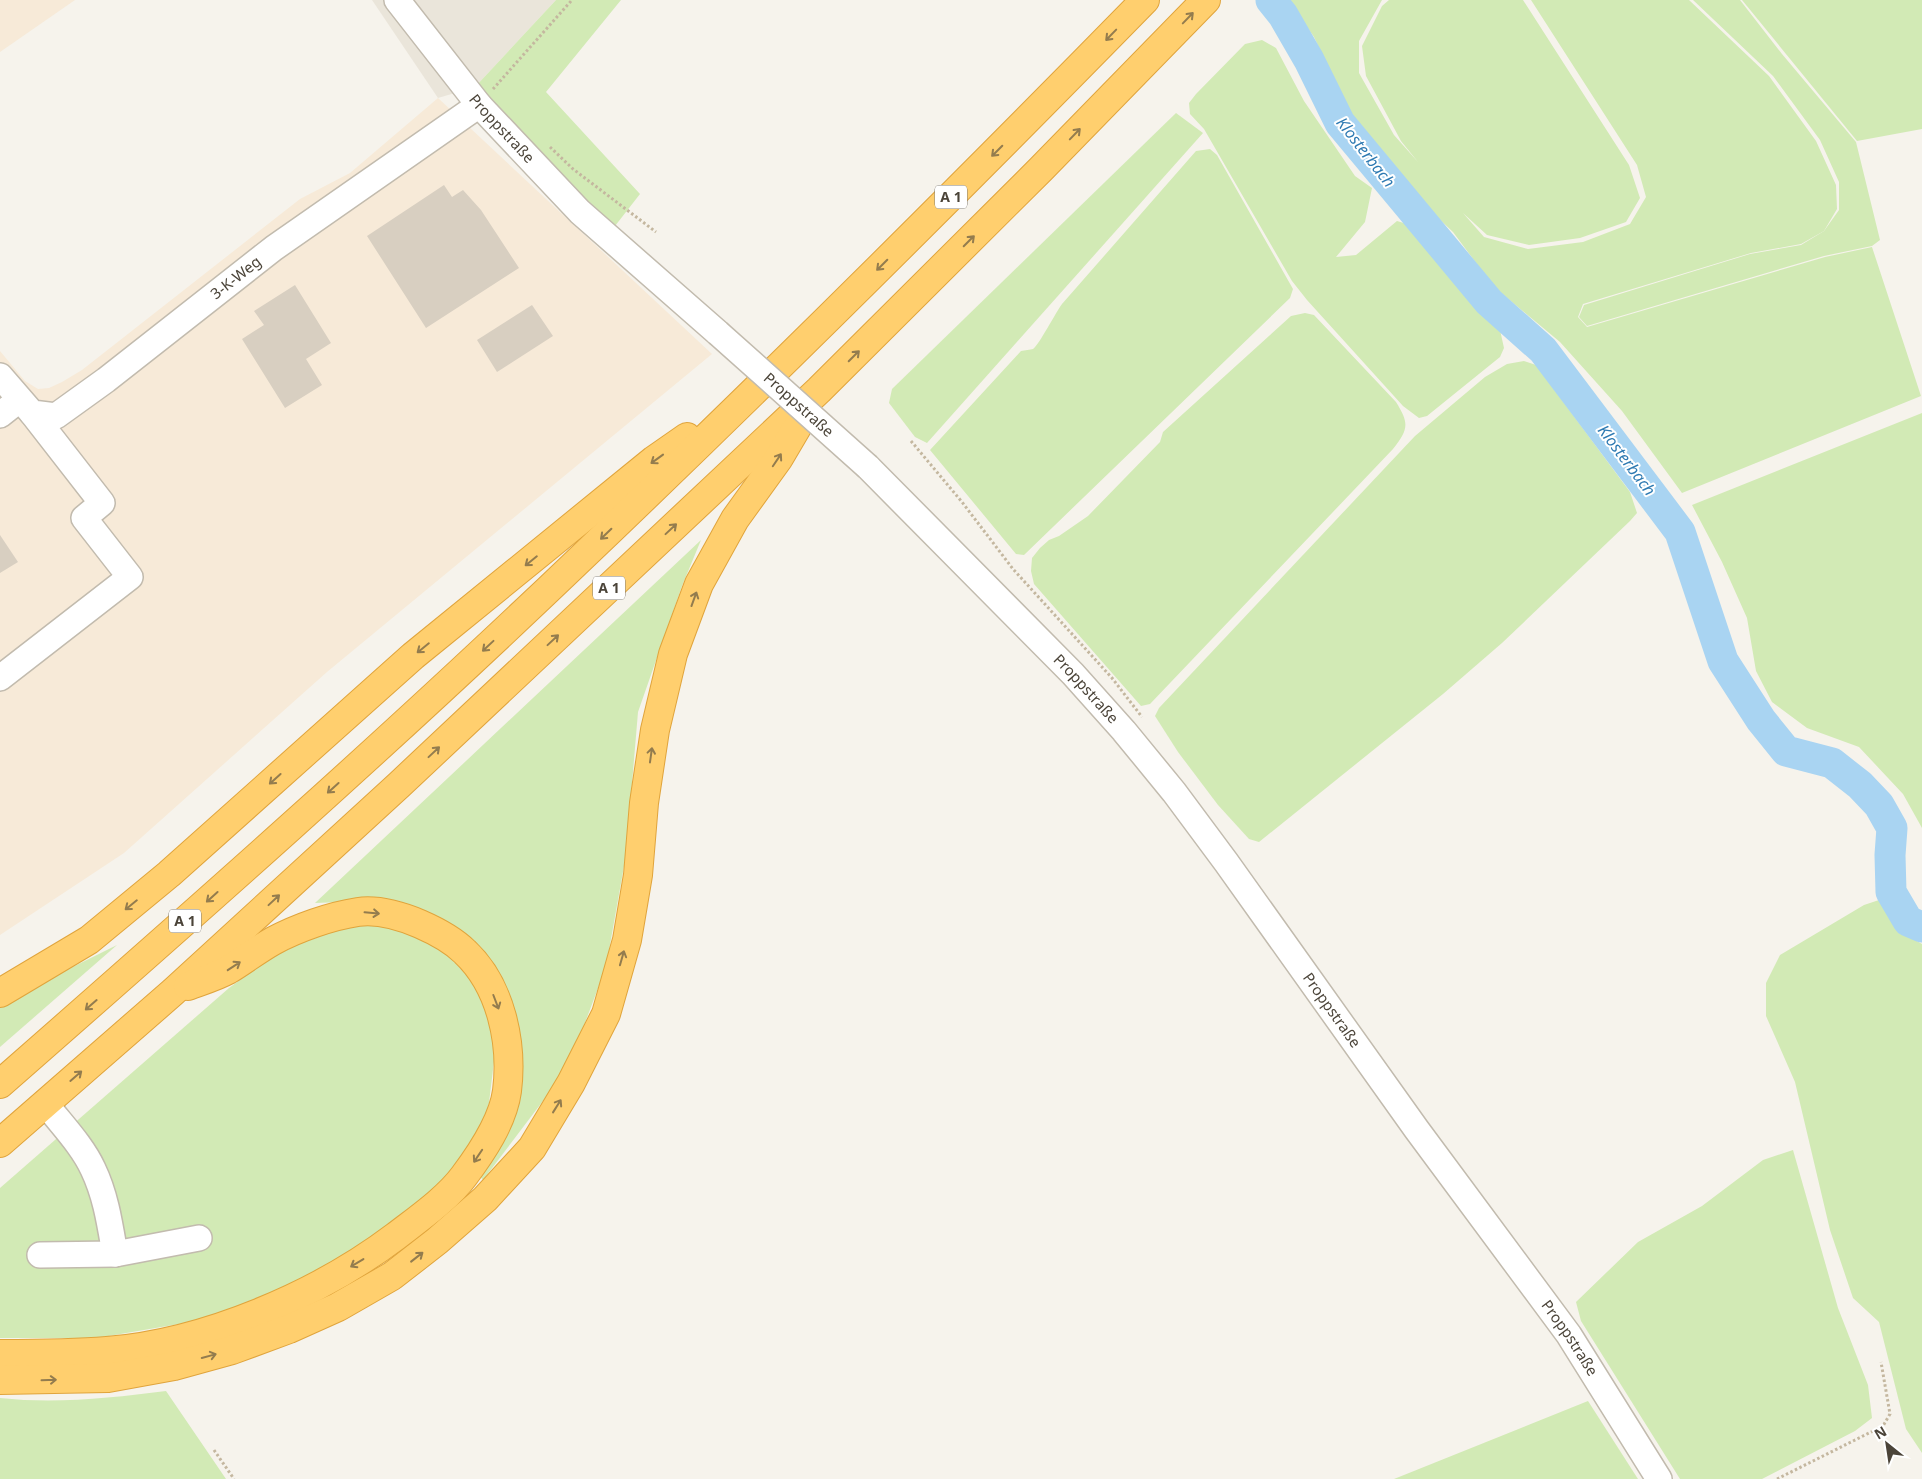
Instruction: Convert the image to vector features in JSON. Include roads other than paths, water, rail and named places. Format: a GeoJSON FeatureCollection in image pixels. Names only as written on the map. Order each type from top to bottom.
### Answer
{"type":"FeatureCollection","features":[{"type":"Feature","properties":{"kind":"highway","name":"A 1"},"geometry":{"type":"LineString","coordinates":[[0,1084],[369,756],[575,564],[754,391],[1008,140],[1145,0]]}},
{"type":"Feature","properties":{"kind":"highway","name":"A 1"},"geometry":{"type":"LineString","coordinates":[[0,1143],[173,992],[406,778],[819,390],[1206,0]]}},
{"type":"Feature","properties":{"kind":"highway"},"geometry":{"type":"LineString","coordinates":[[0,1380],[108,1378],[184,1363],[232,1350],[338,1308],[392,1276],[438,1241],[485,1199],[532,1148],[572,1084],[606,1014],[627,940],[638,875],[644,804],[655,730],[673,654],[699,584],[735,519],[779,458],[819,390]]}},
{"type":"Feature","properties":{"kind":"highway"},"geometry":{"type":"LineString","coordinates":[[0,993],[89,940],[169,874],[413,656],[654,460],[754,391]]}},
{"type":"Feature","properties":{"kind":"highway"},"geometry":{"type":"LineString","coordinates":[[0,1354],[109,1351],[165,1342],[225,1325],[324,1283],[377,1251],[424,1215],[462,1178],[494,1132],[507,1093],[509,1053],[502,1017],[489,982],[466,952],[435,930],[399,915],[360,912],[324,919],[274,940],[226,971],[173,992]]}},
{"type":"Feature","properties":{"kind":"street","name":"Proppstraße"},"geometry":{"type":"LineString","coordinates":[[396,0],[480,105],[580,212],[868,467],[1073,674],[1124,731],[1174,792],[1226,862],[1416,1130],[1569,1335],[1659,1479]]}},
{"type":"Feature","properties":{"kind":"street","name":"3-K-Weg"},"geometry":{"type":"LineString","coordinates":[[17,409],[56,416],[106,380],[274,248],[480,105]]}},
{"type":"Feature","properties":{"kind":"street"},"geometry":{"type":"LineString","coordinates":[[0,376],[17,409],[102,503],[84,518],[130,577],[0,678]]}},
{"type":"Feature","properties":{"kind":"street"},"geometry":{"type":"LineString","coordinates":[[45,1104],[93,1168],[108,1212],[115,1254]]}},
{"type":"Feature","properties":{"kind":"street"},"geometry":{"type":"LineString","coordinates":[[40,1255],[115,1254],[199,1238]]}},
{"type":"Feature","properties":{"kind":"waterway","name":"Klosterbach"},"geometry":{"type":"LineString","coordinates":[[1271,0],[1283,15],[1309,60],[1340,123],[1489,302],[1543,350],[1680,532],[1723,661],[1761,720],[1786,751],[1832,763],[1860,785],[1879,805],[1892,828],[1890,855],[1891,892],[1908,921],[1922,927]]}}]}
